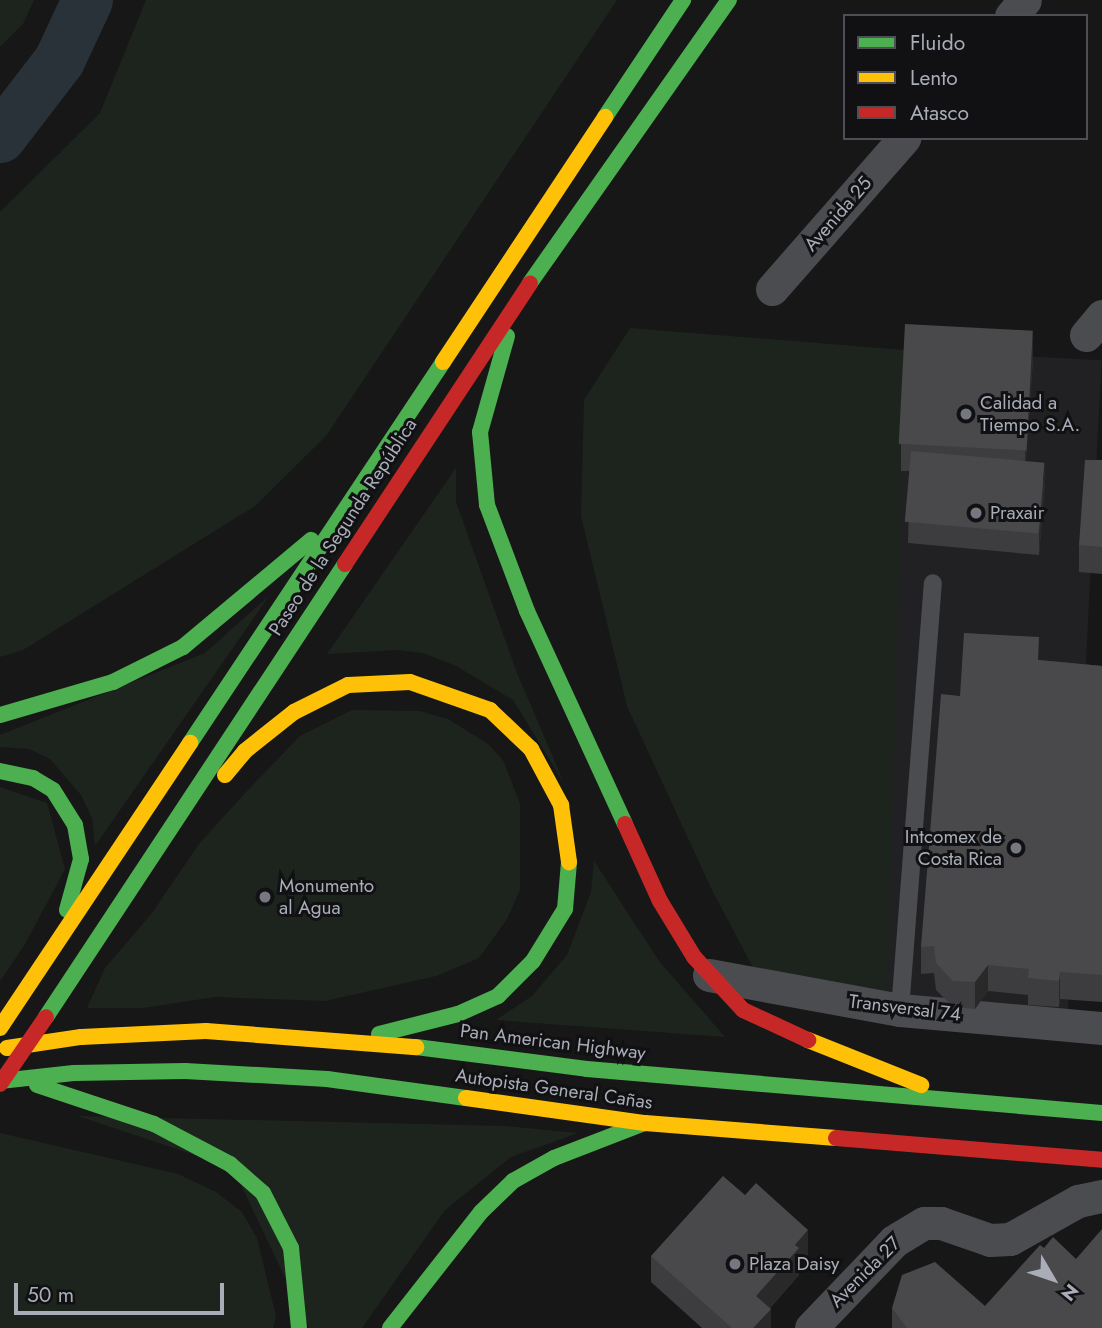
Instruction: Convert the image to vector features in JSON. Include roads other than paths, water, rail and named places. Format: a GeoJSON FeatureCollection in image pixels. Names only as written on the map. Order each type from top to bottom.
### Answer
{"type":"FeatureCollection","features":[{"type":"Feature","properties":{"kind":"highway","name":"Paseo de la Segunda República"},"geometry":{"type":"LineString","coordinates":[[0,1028],[22,999],[683,0]]}},
{"type":"Feature","properties":{"kind":"highway","name":"Paseo de la Segunda República"},"geometry":{"type":"LineString","coordinates":[[5,1081],[517,302],[729,0]]}},
{"type":"Feature","properties":{"kind":"highway"},"geometry":{"type":"LineString","coordinates":[[517,302],[480,432],[480,468],[487,505],[527,611],[660,901],[709,975],[764,1024],[962,1101]]}},
{"type":"Feature","properties":{"kind":"highway"},"geometry":{"type":"LineString","coordinates":[[0,715],[113,682],[183,647],[345,511]]}},
{"type":"Feature","properties":{"kind":"highway"},"geometry":{"type":"LineString","coordinates":[[123,898],[245,751],[294,712],[348,685],[410,682],[490,710],[531,749],[561,805],[570,850],[565,909],[533,961],[498,996],[458,1014],[359,1040]]}},
{"type":"Feature","properties":{"kind":"highway"},"geometry":{"type":"LineString","coordinates":[[0,771],[33,778],[53,790],[75,825],[81,859],[75,896],[22,999]]}},
{"type":"Feature","properties":{"kind":"highway","name":"Pan American Highway"},"geometry":{"type":"LineString","coordinates":[[0,1049],[81,1037],[206,1031],[359,1040],[587,1069],[1102,1113]]}},
{"type":"Feature","properties":{"kind":"highway","name":"Autopista General Cañas"},"geometry":{"type":"LineString","coordinates":[[5,1081],[185,1071],[327,1079],[645,1123],[1102,1160]]}},
{"type":"Feature","properties":{"kind":"highway"},"geometry":{"type":"LineString","coordinates":[[5,1081],[154,1124],[230,1164],[263,1193],[290,1248],[299,1328]]}},
{"type":"Feature","properties":{"kind":"highway"},"geometry":{"type":"LineString","coordinates":[[390,1328],[481,1212],[513,1181],[554,1158],[645,1123]]}},
{"type":"Feature","properties":{"kind":"street"},"geometry":{"type":"LineString","coordinates":[[1013,14],[1025,0]]}},
{"type":"Feature","properties":{"kind":"street","name":"Avenida 25"},"geometry":{"type":"LineString","coordinates":[[772,289],[902,140]]}},
{"type":"Feature","properties":{"kind":"street","name":"Transversal 74"},"geometry":{"type":"LineString","coordinates":[[709,975],[900,1010],[1102,1028]]}},
{"type":"Feature","properties":{"kind":"street","name":"Avenida 27"},"geometry":{"type":"LineString","coordinates":[[811,1328],[894,1241],[924,1223],[941,1223],[990,1240],[1010,1239],[1078,1201],[1102,1196]]}},
{"type":"Feature","properties":{"kind":"lane"},"geometry":{"type":"LineString","coordinates":[[900,1010],[933,583]]}},
{"type":"Feature","properties":{"kind":"waterway"},"geometry":{"type":"LineString","coordinates":[[0,137],[59,60],[87,0]]}},
{"type":"Feature","properties":{"kind":"place","name":"Calidad a Tiempo S.A."},"geometry":{"type":"Point","coordinates":[966,414]}},
{"type":"Feature","properties":{"kind":"place","name":"Praxair"},"geometry":{"type":"Point","coordinates":[976,513]}},
{"type":"Feature","properties":{"kind":"place","name":"Intcomex de Costa Rica"},"geometry":{"type":"Point","coordinates":[1016,848]}},
{"type":"Feature","properties":{"kind":"place","name":"Monumento al Agua"},"geometry":{"type":"Point","coordinates":[265,897]}},
{"type":"Feature","properties":{"kind":"place","name":"Plaza Daisy"},"geometry":{"type":"Point","coordinates":[735,1264]}}]}
